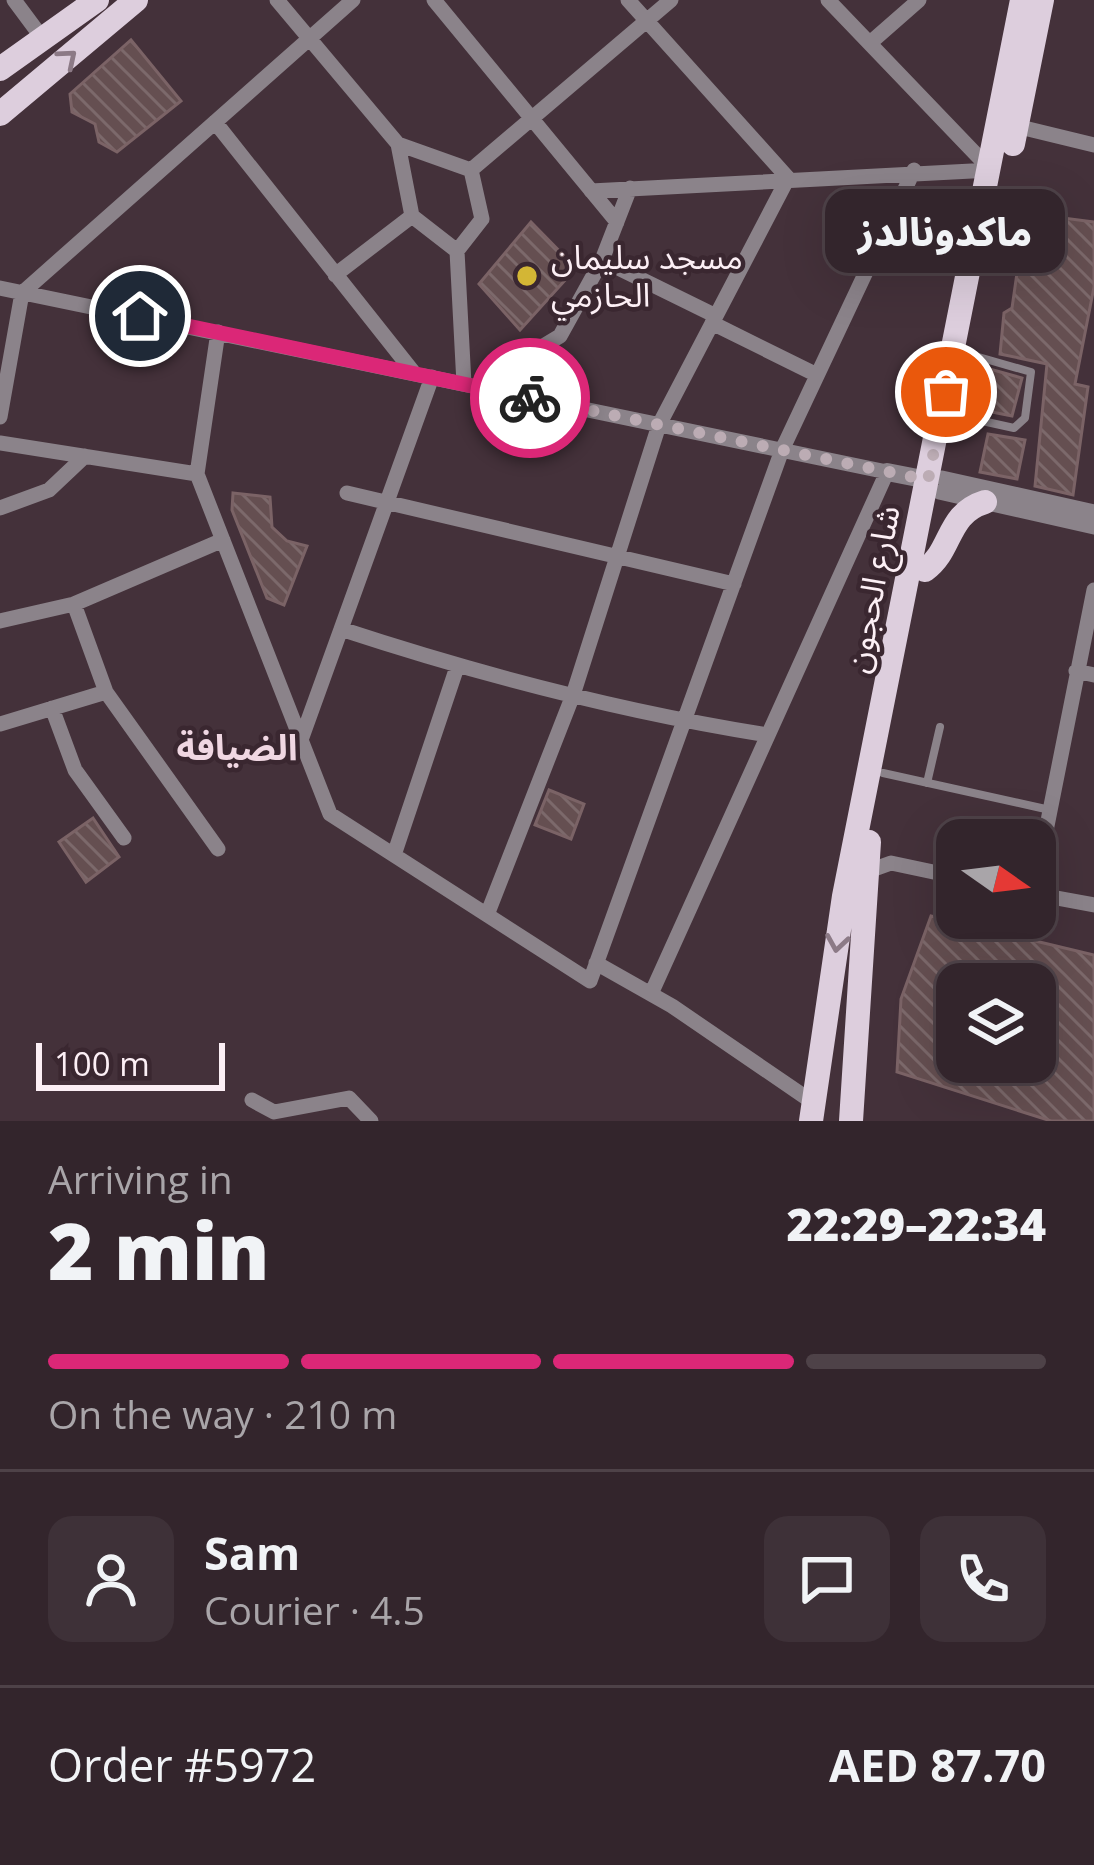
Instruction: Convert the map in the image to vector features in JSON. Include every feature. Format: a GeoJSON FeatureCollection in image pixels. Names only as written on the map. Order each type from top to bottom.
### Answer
{"type":"FeatureCollection","features":[{"type":"Feature","properties":{"kind":"main road"},"geometry":{"type":"LineString","coordinates":[[0,69],[97,0]]}},
{"type":"Feature","properties":{"kind":"main road"},"geometry":{"type":"LineString","coordinates":[[0,114],[136,0]]}},
{"type":"Feature","properties":{"kind":"main road","name":"شارع الحجون"},"geometry":{"type":"LineString","coordinates":[[851,1121],[871,827],[925,570],[1022,0]]}},
{"type":"Feature","properties":{"kind":"main road","name":"شارع الحجون"},"geometry":{"type":"LineString","coordinates":[[814,1114],[844,896],[955,415],[1042,0]]}},
{"type":"Feature","properties":{"kind":"main road"},"geometry":{"type":"LineString","coordinates":[[925,570],[940,556],[958,518],[985,502]]}},
{"type":"Feature","properties":{"kind":"street"},"geometry":{"type":"LineString","coordinates":[[14,0],[43,39]]}},
{"type":"Feature","properties":{"kind":"street"},"geometry":{"type":"LineString","coordinates":[[277,0],[398,144],[412,216],[457,251]]}},
{"type":"Feature","properties":{"kind":"street"},"geometry":{"type":"LineString","coordinates":[[0,417],[22,292],[353,0]]}},
{"type":"Feature","properties":{"kind":"street"},"geometry":{"type":"LineString","coordinates":[[434,0],[617,222]]}},
{"type":"Feature","properties":{"kind":"street"},"geometry":{"type":"LineString","coordinates":[[628,0],[788,178]]}},
{"type":"Feature","properties":{"kind":"street"},"geometry":{"type":"LineString","coordinates":[[471,170],[671,0]]}},
{"type":"Feature","properties":{"kind":"street"},"geometry":{"type":"LineString","coordinates":[[828,0],[991,170]]}},
{"type":"Feature","properties":{"kind":"street"},"geometry":{"type":"LineString","coordinates":[[870,43],[914,2]]}},
{"type":"Feature","properties":{"kind":"street"},"geometry":{"type":"LineString","coordinates":[[215,122],[335,275],[423,375]]}},
{"type":"Feature","properties":{"kind":"street"},"geometry":{"type":"LineString","coordinates":[[1016,126],[1094,145]]}},
{"type":"Feature","properties":{"kind":"street"},"geometry":{"type":"LineString","coordinates":[[398,144],[471,170]]}},
{"type":"Feature","properties":{"kind":"street"},"geometry":{"type":"LineString","coordinates":[[470,385],[457,251],[482,220],[471,170]]}},
{"type":"Feature","properties":{"kind":"street"},"geometry":{"type":"LineString","coordinates":[[592,190],[914,170],[991,170]]}},
{"type":"Feature","properties":{"kind":"street"},"geometry":{"type":"LineString","coordinates":[[218,332],[197,474],[330,814],[590,981],[782,450],[914,170]]}},
{"type":"Feature","properties":{"kind":"street"},"geometry":{"type":"LineString","coordinates":[[487,914],[573,695],[659,424],[788,178]]}},
{"type":"Feature","properties":{"kind":"street"},"geometry":{"type":"LineString","coordinates":[[470,385],[560,336],[602,260],[630,188]]}},
{"type":"Feature","properties":{"kind":"street"},"geometry":{"type":"LineString","coordinates":[[335,275],[412,216]]}},
{"type":"Feature","properties":{"kind":"street"},"geometry":{"type":"LineString","coordinates":[[602,260],[818,375]]}},
{"type":"Feature","properties":{"kind":"street"},"geometry":{"type":"LineString","coordinates":[[0,288],[936,484],[1094,509]]}},
{"type":"Feature","properties":{"kind":"street"},"geometry":{"type":"LineString","coordinates":[[301,740],[386,503],[423,375]]}},
{"type":"Feature","properties":{"kind":"street"},"geometry":{"type":"LineString","coordinates":[[0,443],[197,474]]}},
{"type":"Feature","properties":{"kind":"street"},"geometry":{"type":"LineString","coordinates":[[0,508],[50,490],[86,456]]}},
{"type":"Feature","properties":{"kind":"street"},"geometry":{"type":"LineString","coordinates":[[652,994],[887,472]]}},
{"type":"Feature","properties":{"kind":"street"},"geometry":{"type":"LineString","coordinates":[[936,484],[985,502],[1094,527]]}},
{"type":"Feature","properties":{"kind":"street"},"geometry":{"type":"LineString","coordinates":[[347,493],[734,584]]}},
{"type":"Feature","properties":{"kind":"street"},"geometry":{"type":"LineString","coordinates":[[0,621],[74,604],[223,540]]}},
{"type":"Feature","properties":{"kind":"street"},"geometry":{"type":"LineString","coordinates":[[1047,819],[1094,590]]}},
{"type":"Feature","properties":{"kind":"street"},"geometry":{"type":"LineString","coordinates":[[74,604],[106,692],[218,849]]}},
{"type":"Feature","properties":{"kind":"street"},"geometry":{"type":"LineString","coordinates":[[341,629],[457,667],[684,722],[768,735]]}},
{"type":"Feature","properties":{"kind":"street"},"geometry":{"type":"LineString","coordinates":[[394,855],[457,667]]}},
{"type":"Feature","properties":{"kind":"street"},"geometry":{"type":"LineString","coordinates":[[1076,671],[1094,675]]}},
{"type":"Feature","properties":{"kind":"street"},"geometry":{"type":"LineString","coordinates":[[0,724],[106,692]]}},
{"type":"Feature","properties":{"kind":"street"},"geometry":{"type":"LineString","coordinates":[[52,708],[75,770],[124,838]]}},
{"type":"Feature","properties":{"kind":"street"},"geometry":{"type":"LineString","coordinates":[[866,872],[891,863],[936,873]]}},
{"type":"Feature","properties":{"kind":"street"},"geometry":{"type":"LineString","coordinates":[[1056,895],[1094,905]]}},
{"type":"Feature","properties":{"kind":"street"},"geometry":{"type":"LineString","coordinates":[[596,963],[652,994],[814,1114]]}},
{"type":"Feature","properties":{"kind":"street"},"geometry":{"type":"LineString","coordinates":[[252,1100],[274,1112],[349,1098],[371,1121]]}},
{"type":"Feature","properties":{"kind":"lane"},"geometry":{"type":"LineString","coordinates":[[955,415],[1014,428],[1025,418],[1031,372],[968,354]]}},
{"type":"Feature","properties":{"kind":"lane"},"geometry":{"type":"LineString","coordinates":[[927,783],[940,728]]}},
{"type":"Feature","properties":{"kind":"lane"},"geometry":{"type":"LineString","coordinates":[[883,773],[1049,810]]}},
{"type":"Feature","properties":{"kind":"building"},"geometry":{"type":"Polygon","coordinates":[[[131,40],[181,101],[117,152],[99,142],[95,124],[72,112],[70,94],[131,40]]]}},
{"type":"Feature","properties":{"kind":"building"},"geometry":{"type":"Polygon","coordinates":[[[1017,212],[1094,222],[1094,287],[1075,384],[1088,387],[1073,495],[1035,486],[1047,364],[1000,354],[1004,313],[1012,308],[1018,266],[1005,263],[1017,212]]]}},
{"type":"Feature","properties":{"kind":"building","name":"مسجد سليمان الحازمي"},"geometry":{"type":"Polygon","coordinates":[[[531,222],[576,268],[520,330],[479,284],[531,222]]]}},
{"type":"Feature","properties":{"kind":"building"},"geometry":{"type":"Polygon","coordinates":[[[986,368],[1022,378],[1012,416],[977,409],[986,368]]]}},
{"type":"Feature","properties":{"kind":"building"},"geometry":{"type":"Polygon","coordinates":[[[988,434],[1025,440],[1017,479],[980,472],[988,434]]]}},
{"type":"Feature","properties":{"kind":"building"},"geometry":{"type":"Polygon","coordinates":[[[233,493],[270,497],[272,527],[287,541],[307,546],[284,605],[267,598],[232,510],[233,493]]]}},
{"type":"Feature","properties":{"kind":"building"},"geometry":{"type":"Polygon","coordinates":[[[549,790],[584,804],[571,839],[535,825],[549,790]]]}},
{"type":"Feature","properties":{"kind":"building"},"geometry":{"type":"Polygon","coordinates":[[[93,818],[119,857],[86,882],[59,842],[93,818]]]}},
{"type":"Feature","properties":{"kind":"building"},"geometry":{"type":"Polygon","coordinates":[[[931,916],[936,917],[936,939],[1027,939],[1094,955],[1094,1121],[1051,1121],[897,1072],[901,999],[931,916]]]}},
{"type":"Feature","properties":{"kind":"way so far"},"geometry":{"type":"LineString","coordinates":[[530,398],[928,480],[946,392]]}},
{"type":"Feature","properties":{"kind":"place","name":"مسجد سليمان الحازمي"},"geometry":{"type":"Point","coordinates":[527,276]}},
{"type":"Feature","properties":{"kind":"place","name":"ماكدونالدز"},"geometry":{"type":"Point","coordinates":[946,392]}},
{"type":"Feature","properties":{"kind":"district","name":"الضيافة"},"geometry":{"type":"Point","coordinates":[237,747]}},
{"type":"Feature","properties":{"kind":"route"},"geometry":{"type":"LineString","coordinates":[[140,316],[530,398]]}}]}
